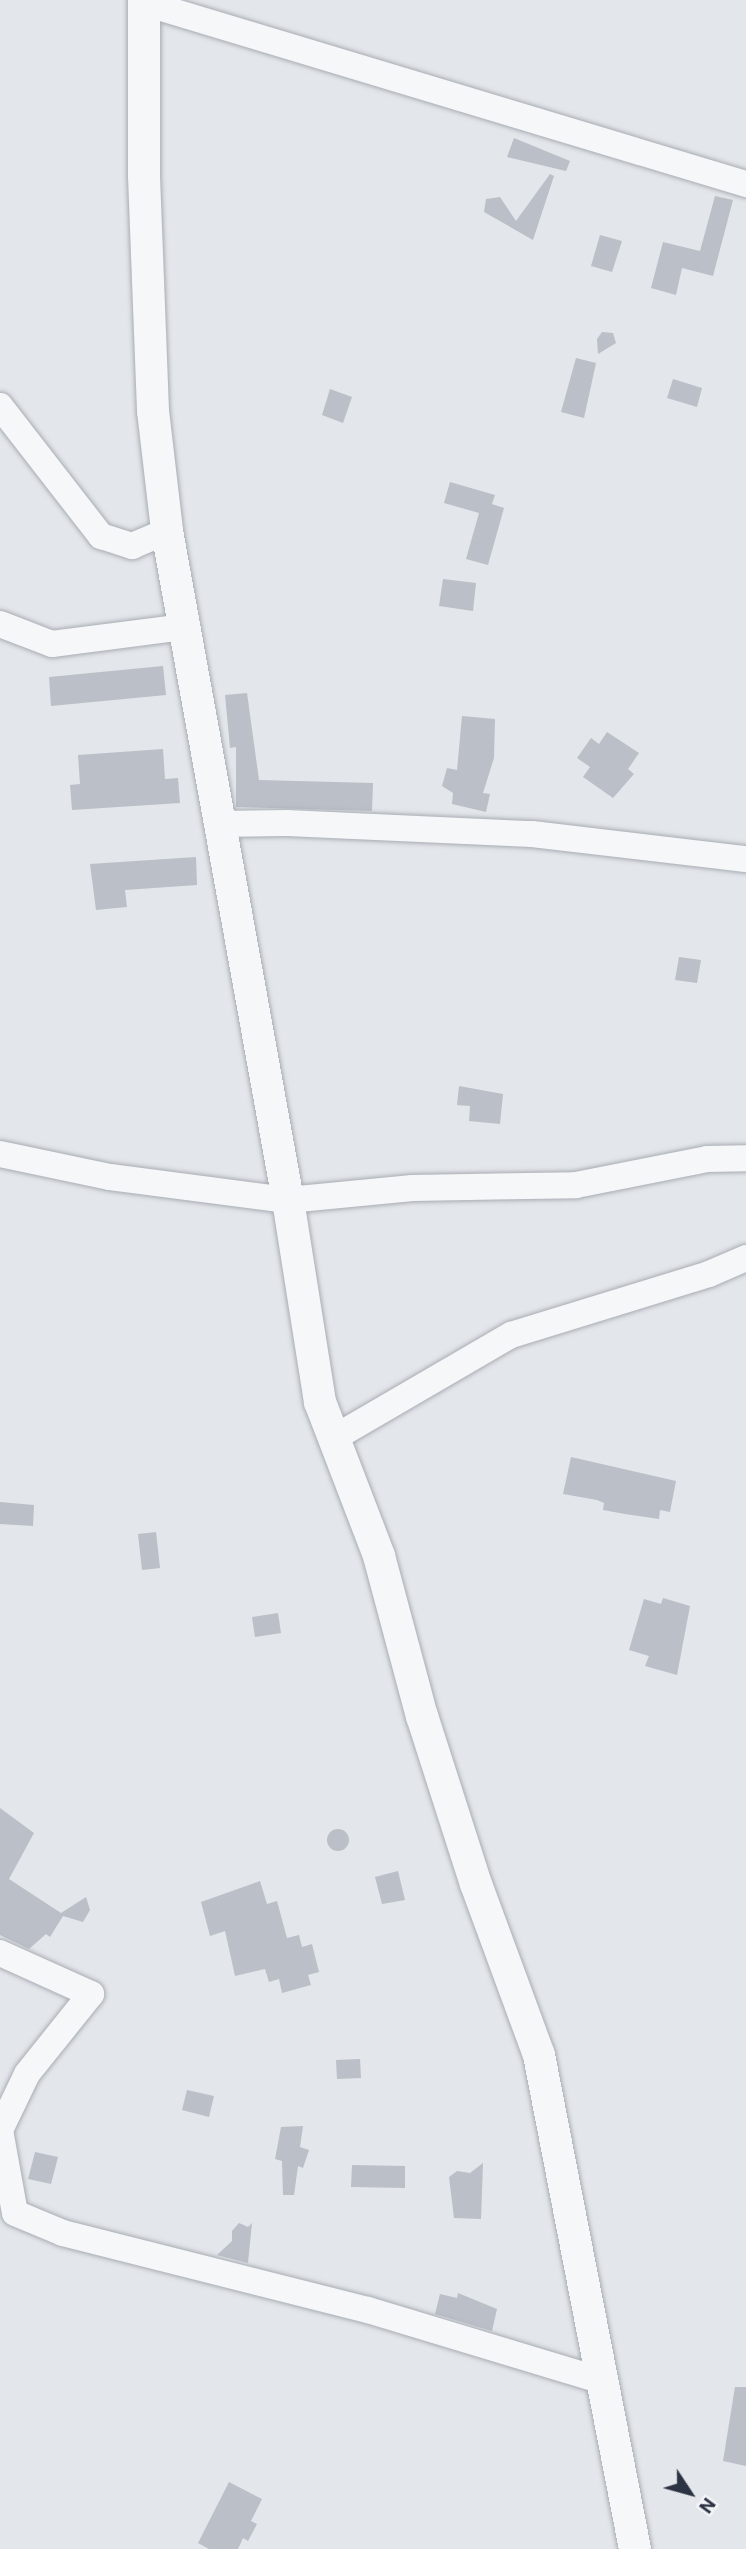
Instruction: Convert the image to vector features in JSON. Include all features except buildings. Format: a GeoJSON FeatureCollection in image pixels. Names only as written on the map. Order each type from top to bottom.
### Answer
{"type":"FeatureCollection","features":[{"type":"Feature","properties":{"kind":"street"},"geometry":{"type":"LineString","coordinates":[[635,2549],[600,2380],[539,2055],[476,1884],[422,1716],[379,1556],[320,1402],[288,1200],[167,531],[152,383],[144,176],[144,2],[746,184]]}},
{"type":"Feature","properties":{"kind":"street"},"geometry":{"type":"LineString","coordinates":[[0,406],[101,536],[132,546],[167,531]]}},
{"type":"Feature","properties":{"kind":"street"},"geometry":{"type":"LineString","coordinates":[[0,624],[52,643],[125,638],[185,627]]}},
{"type":"Feature","properties":{"kind":"street"},"geometry":{"type":"LineString","coordinates":[[218,824],[287,823],[533,834],[746,859]]}},
{"type":"Feature","properties":{"kind":"street"},"geometry":{"type":"LineString","coordinates":[[0,1154],[110,1177],[288,1200],[412,1188],[576,1185],[707,1159],[746,1158]]}},
{"type":"Feature","properties":{"kind":"street"},"geometry":{"type":"LineString","coordinates":[[334,1438],[511,1335],[709,1274],[746,1258]]}},
{"type":"Feature","properties":{"kind":"street"},"geometry":{"type":"LineString","coordinates":[[0,1953],[91,1994],[27,2074],[0,2130],[15,2213],[63,2233],[368,2310],[600,2380]]}}]}
